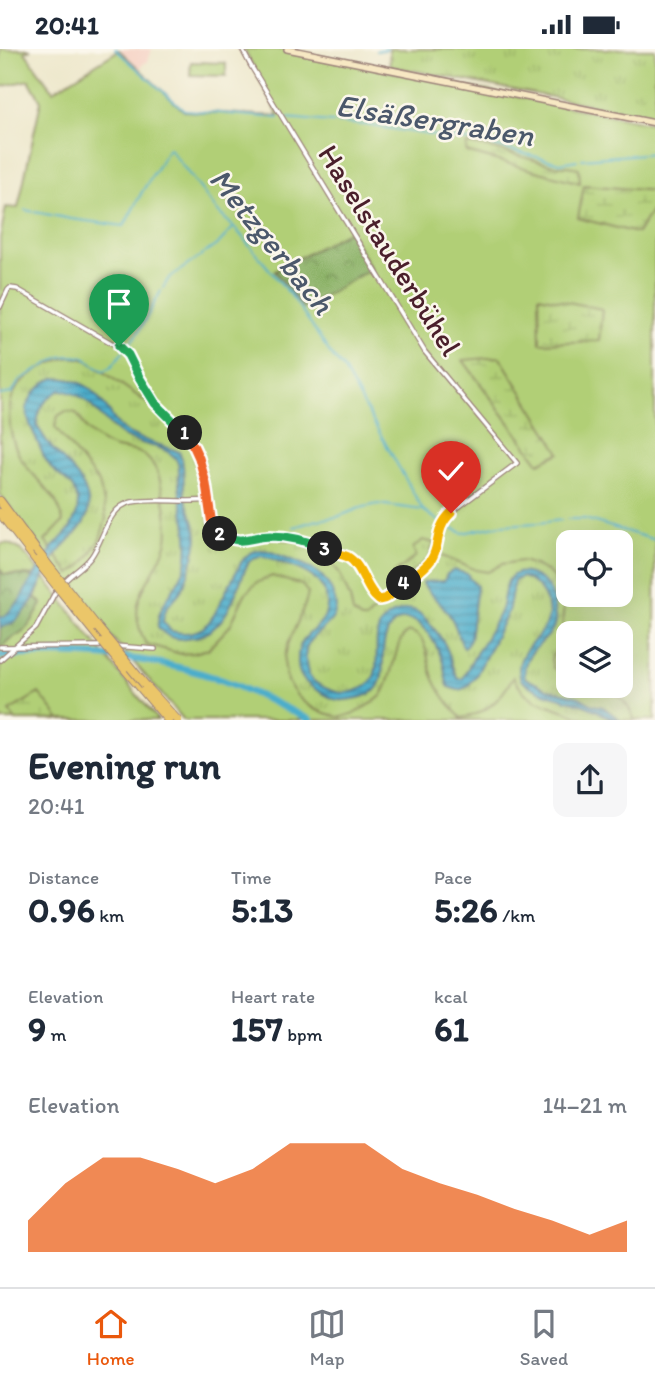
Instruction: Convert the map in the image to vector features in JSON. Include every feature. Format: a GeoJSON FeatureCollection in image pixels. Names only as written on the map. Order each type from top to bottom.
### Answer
{"type":"FeatureCollection","features":[{"type":"Feature","properties":{"kind":"highway"},"geometry":{"type":"LineString","coordinates":[[0,501],[34,556]]}},
{"type":"Feature","properties":{"kind":"highway"},"geometry":{"type":"LineString","coordinates":[[0,513],[167,720]]}},
{"type":"Feature","properties":{"kind":"highway"},"geometry":{"type":"LineString","coordinates":[[16,545],[34,556]]}},
{"type":"Feature","properties":{"kind":"highway"},"geometry":{"type":"LineString","coordinates":[[96,630],[177,720]]}},
{"type":"Feature","properties":{"kind":"main road"},"geometry":{"type":"LineString","coordinates":[[287,49],[655,123]]}},
{"type":"Feature","properties":{"kind":"street","name":"Haselstauderbühel"},"geometry":{"type":"LineString","coordinates":[[209,500],[212,525],[220,534],[238,541],[264,536],[289,538],[347,557],[358,569],[375,598],[382,600],[429,563],[439,531],[448,515],[517,463],[425,352],[243,49]]}},
{"type":"Feature","properties":{"kind":"street"},"geometry":{"type":"LineString","coordinates":[[0,307],[8,290],[17,289],[122,349],[155,403],[181,429],[194,447],[209,500],[127,503],[108,523],[91,557],[54,592],[39,624],[0,660]]}},
{"type":"Feature","properties":{"kind":"street"},"geometry":{"type":"LineString","coordinates":[[0,647],[124,646],[155,649]]}},
{"type":"Feature","properties":{"kind":"shaded area"},"geometry":{"type":"Polygon","coordinates":[[[118,49],[152,49],[148,62],[140,69],[118,49]]]}},
{"type":"Feature","properties":{"kind":"green space"},"geometry":{"type":"Polygon","coordinates":[[[0,49],[31,49],[25,52],[53,91],[119,50],[184,111],[279,116],[244,49],[278,49],[655,124],[655,720],[184,720],[95,618],[0,494],[0,238],[6,207],[18,208],[41,101],[29,80],[0,87],[0,49]]]}},
{"type":"Feature","properties":{"kind":"green space"},"geometry":{"type":"Polygon","coordinates":[[[389,49],[655,49],[655,117],[390,66],[389,49]]]}},
{"type":"Feature","properties":{"kind":"green space"},"geometry":{"type":"Polygon","coordinates":[[[191,62],[226,63],[226,76],[190,75],[191,62]]]}},
{"type":"Feature","properties":{"kind":"green space"},"geometry":{"type":"Polygon","coordinates":[[[467,144],[556,166],[579,168],[580,183],[466,152],[467,144]]]}},
{"type":"Feature","properties":{"kind":"green space"},"geometry":{"type":"Polygon","coordinates":[[[584,185],[655,191],[655,210],[652,210],[637,233],[578,218],[584,185]]]}},
{"type":"Feature","properties":{"kind":"green space"},"geometry":{"type":"Polygon","coordinates":[[[349,231],[371,269],[303,308],[275,271],[349,231]]]}},
{"type":"Feature","properties":{"kind":"green space"},"geometry":{"type":"Polygon","coordinates":[[[539,296],[602,309],[599,341],[540,343],[539,296]]]}},
{"type":"Feature","properties":{"kind":"green space"},"geometry":{"type":"Polygon","coordinates":[[[72,357],[87,360],[182,430],[192,446],[202,476],[211,529],[219,536],[239,543],[268,538],[308,544],[320,550],[339,572],[353,613],[361,619],[366,619],[427,566],[435,553],[476,570],[488,572],[502,564],[522,561],[548,572],[556,581],[556,607],[564,607],[563,621],[556,621],[556,650],[551,659],[556,670],[556,698],[621,698],[635,720],[589,720],[535,700],[525,693],[513,677],[504,692],[492,704],[478,713],[461,718],[435,682],[422,640],[411,632],[401,640],[380,697],[347,716],[324,713],[297,696],[289,683],[284,665],[288,644],[308,593],[302,585],[272,576],[256,583],[245,594],[230,626],[208,649],[181,654],[146,644],[139,628],[138,603],[160,558],[168,534],[158,473],[146,457],[138,452],[112,447],[97,438],[88,431],[76,413],[66,411],[58,416],[55,427],[99,483],[106,519],[100,539],[90,555],[70,574],[45,541],[63,522],[61,512],[52,496],[18,453],[9,418],[11,401],[18,386],[39,369],[72,357]]]}},
{"type":"Feature","properties":{"kind":"green space"},"geometry":{"type":"Polygon","coordinates":[[[500,357],[560,453],[539,463],[463,360],[500,357]]]}},
{"type":"Feature","properties":{"kind":"green space"},"geometry":{"type":"Polygon","coordinates":[[[423,540],[434,543],[429,559],[401,580],[395,573],[416,556],[413,548],[423,540]]]}},
{"type":"Feature","properties":{"kind":"green space"},"geometry":{"type":"Polygon","coordinates":[[[0,544],[17,547],[28,557],[38,570],[35,576],[3,574],[0,567],[0,544]]]}},
{"type":"Feature","properties":{"kind":"green space"},"geometry":{"type":"Polygon","coordinates":[[[0,567],[3,574],[35,576],[20,601],[4,618],[0,617],[0,567]]]}},
{"type":"Feature","properties":{"kind":"green space"},"geometry":{"type":"Polygon","coordinates":[[[44,577],[158,720],[0,720],[0,650],[8,638],[23,632],[42,604],[35,597],[44,577]]]}},
{"type":"Feature","properties":{"kind":"green space"},"geometry":{"type":"Polygon","coordinates":[[[35,597],[42,604],[34,619],[0,650],[0,628],[35,597]]]}},
{"type":"Feature","properties":{"kind":"green space"},"geometry":{"type":"Polygon","coordinates":[[[39,693],[60,720],[16,720],[9,711],[39,693]]]}},
{"type":"Feature","properties":{"kind":"water"},"geometry":{"type":"Polygon","coordinates":[[[54,378],[81,383],[99,398],[118,425],[129,434],[179,452],[183,464],[187,505],[197,537],[184,585],[167,607],[164,616],[163,621],[171,631],[193,632],[207,624],[245,557],[252,552],[265,550],[296,561],[320,574],[333,594],[335,613],[313,637],[306,652],[308,673],[316,683],[343,693],[368,685],[376,668],[379,628],[384,620],[407,609],[417,612],[432,627],[447,649],[456,676],[462,679],[498,616],[508,581],[518,573],[527,573],[541,579],[548,587],[553,600],[555,621],[547,637],[527,660],[525,678],[556,691],[556,696],[521,680],[519,668],[522,658],[547,623],[549,613],[546,600],[539,589],[522,577],[514,581],[508,612],[476,676],[467,687],[458,690],[448,686],[442,660],[432,638],[420,625],[407,619],[397,621],[388,631],[382,677],[377,688],[370,694],[338,700],[312,687],[301,675],[298,655],[301,643],[323,619],[327,603],[325,592],[310,576],[265,557],[255,558],[248,563],[226,613],[212,630],[200,636],[182,639],[167,635],[158,627],[158,618],[183,572],[187,554],[187,534],[177,461],[167,451],[123,436],[81,397],[60,390],[43,405],[37,426],[83,485],[88,500],[86,517],[83,525],[54,558],[27,609],[11,624],[0,628],[0,617],[4,617],[20,601],[53,547],[70,529],[77,513],[78,501],[72,486],[52,469],[29,422],[26,408],[33,394],[54,378]]]}},
{"type":"Feature","properties":{"kind":"water"},"geometry":{"type":"Polygon","coordinates":[[[454,570],[468,574],[477,586],[470,639],[464,648],[450,616],[423,584],[444,581],[447,574],[454,570]]]}},
{"type":"Feature","properties":{"kind":"water"},"geometry":{"type":"Polygon","coordinates":[[[561,698],[581,698],[603,707],[620,720],[608,717],[589,707],[561,698]]]}},
{"type":"Feature","properties":{"kind":"waterway","name":"Elsäßergraben"},"geometry":{"type":"LineString","coordinates":[[115,49],[184,110],[279,118]]}},
{"type":"Feature","properties":{"kind":"waterway"},"geometry":{"type":"LineString","coordinates":[[376,51],[387,49]]}},
{"type":"Feature","properties":{"kind":"waterway","name":"Elsäßergraben"},"geometry":{"type":"LineString","coordinates":[[286,118],[366,125],[484,143],[560,163],[577,160]]}},
{"type":"Feature","properties":{"kind":"waterway","name":"Metzgerbach"},"geometry":{"type":"LineString","coordinates":[[25,210],[124,226],[169,148],[219,213],[236,229],[293,298],[343,368],[423,510],[440,522]]}},
{"type":"Feature","properties":{"kind":"waterway","name":"Elsäßergraben"},"geometry":{"type":"LineString","coordinates":[[582,159],[655,153]]}},
{"type":"Feature","properties":{"kind":"waterway"},"geometry":{"type":"LineString","coordinates":[[163,288],[169,278],[218,244],[233,228]]}},
{"type":"Feature","properties":{"kind":"waterway"},"geometry":{"type":"LineString","coordinates":[[126,349],[161,291]]}},
{"type":"Feature","properties":{"kind":"waterway"},"geometry":{"type":"LineString","coordinates":[[0,395],[12,393],[20,380],[60,357],[83,357],[104,371],[111,367],[123,352]]}},
{"type":"Feature","properties":{"kind":"waterway"},"geometry":{"type":"LineString","coordinates":[[294,527],[378,504],[423,510]]}},
{"type":"Feature","properties":{"kind":"waterway","name":"Metzgerbach"},"geometry":{"type":"LineString","coordinates":[[567,519],[585,519],[655,540]]}},
{"type":"Feature","properties":{"kind":"waterway","name":"Metzgerbach"},"geometry":{"type":"LineString","coordinates":[[445,525],[463,533],[500,525],[562,520]]}},
{"type":"Feature","properties":{"kind":"waterway"},"geometry":{"type":"LineString","coordinates":[[0,656],[85,654],[168,665],[233,684],[310,720]]}},
{"type":"Feature","properties":{"kind":"route"},"geometry":{"type":"LineString","coordinates":[[119,346],[128,355],[155,403],[181,429],[194,447],[206,484],[212,525],[224,536],[234,541],[264,536],[302,540],[347,557],[354,562],[375,598],[384,600],[429,563],[443,522],[451,513]]}}]}
